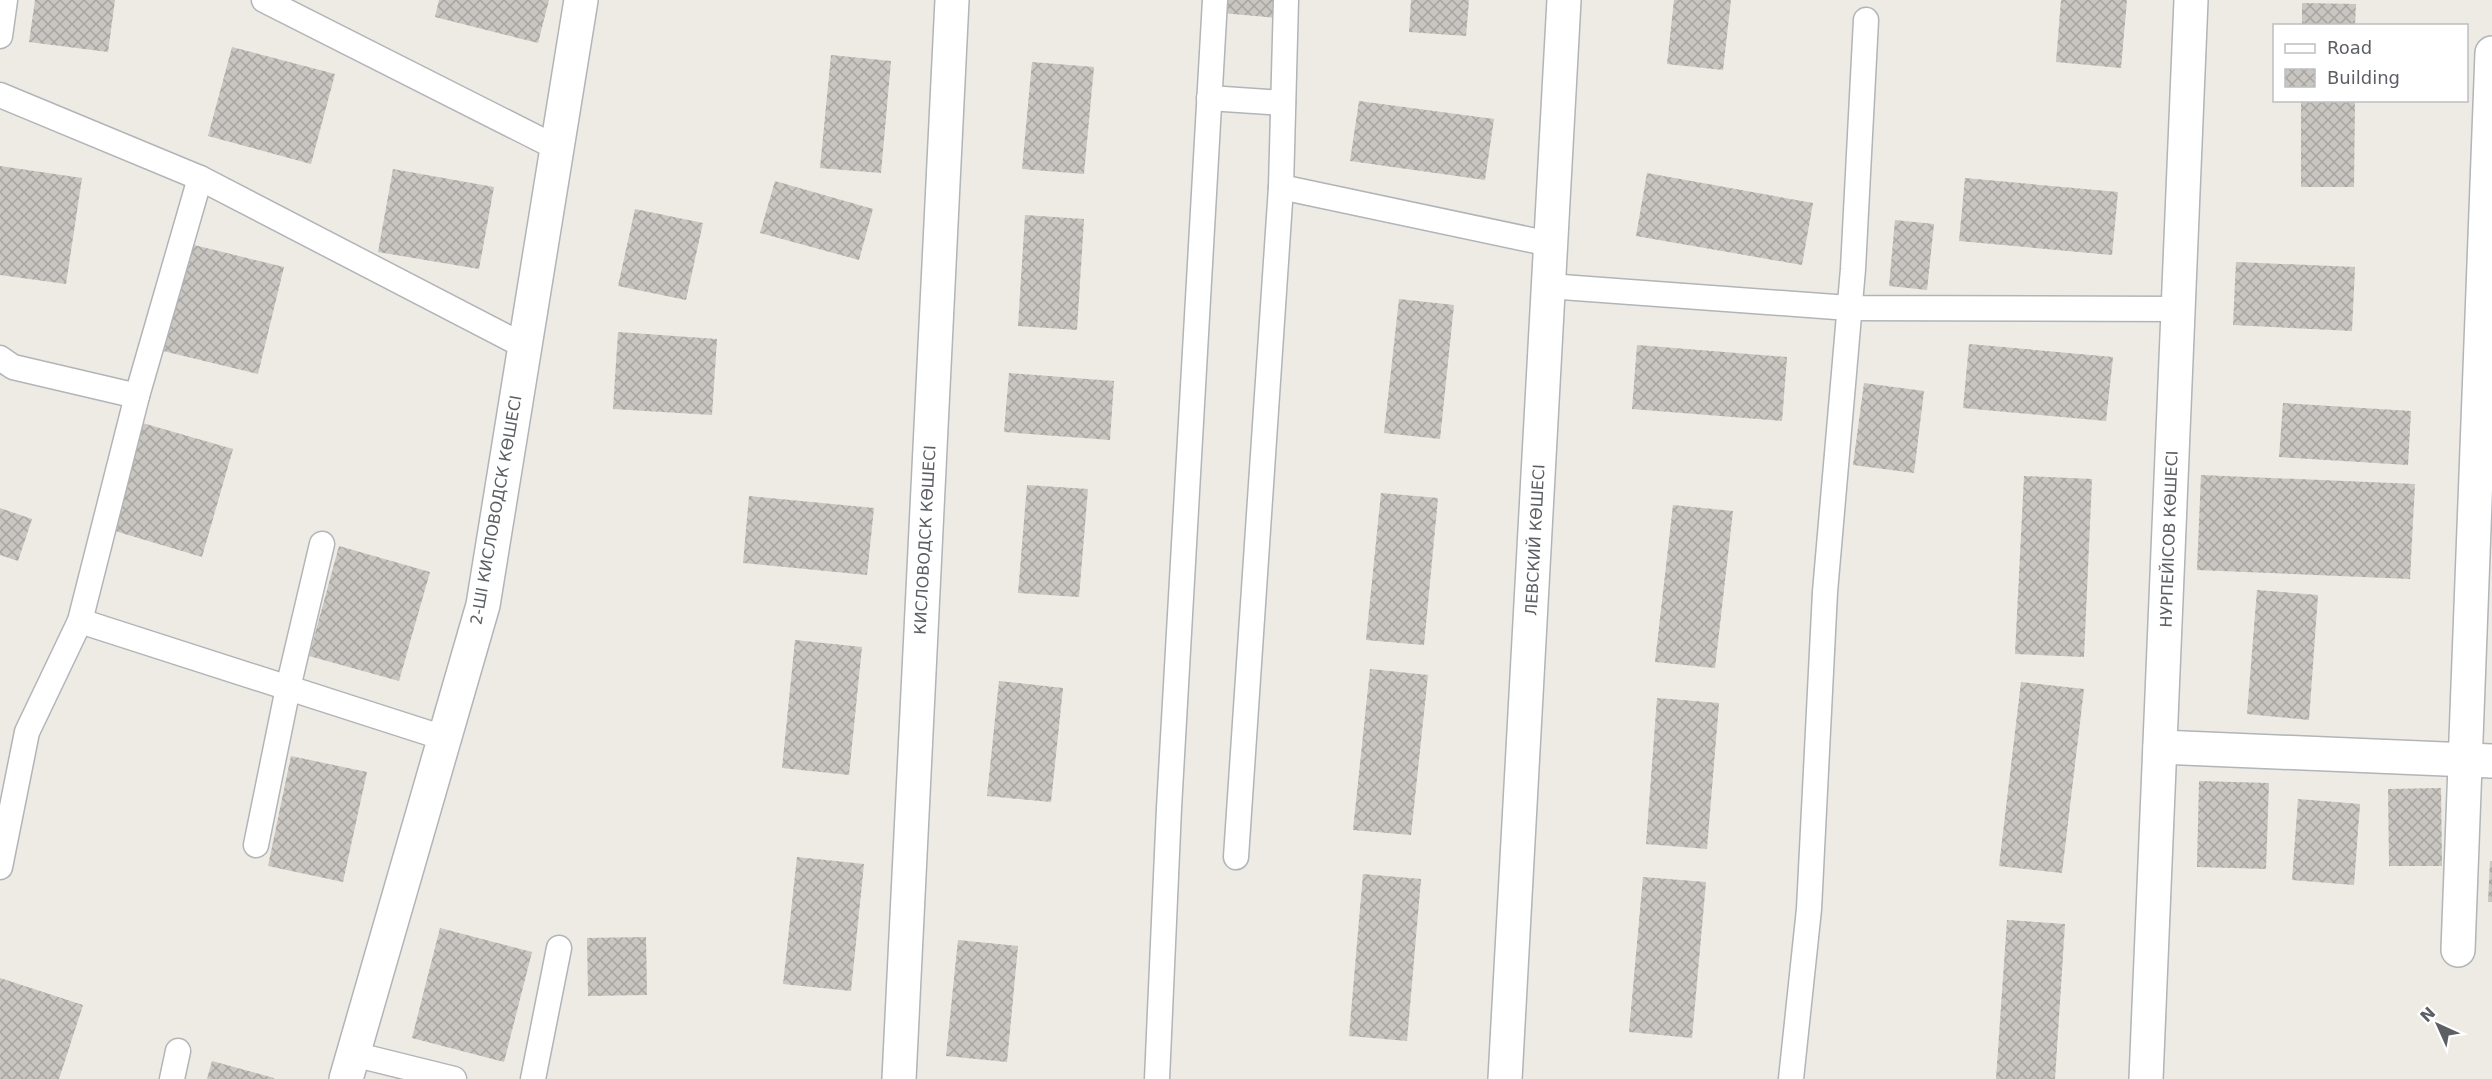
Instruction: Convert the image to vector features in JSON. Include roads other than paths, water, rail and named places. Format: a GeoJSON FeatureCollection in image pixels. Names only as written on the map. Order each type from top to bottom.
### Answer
{"type":"FeatureCollection","features":[{"type":"Feature","properties":{"kind":"street","name":"2-ШІ КИСЛОВОДСК КӨШЕСІ"},"geometry":{"type":"LineString","coordinates":[[349,1066],[483,604],[581,0]]}},
{"type":"Feature","properties":{"kind":"street","name":"КИСЛОВОДСК КӨШЕСІ"},"geometry":{"type":"LineString","coordinates":[[899,1079],[952,0]]}},
{"type":"Feature","properties":{"kind":"street","name":"ЛЕВСКИЙ КӨШЕСІ"},"geometry":{"type":"LineString","coordinates":[[1505,1079],[1564,0]]}},
{"type":"Feature","properties":{"kind":"street","name":"НУРПЕЙІСОВ КӨШЕСІ"},"geometry":{"type":"LineString","coordinates":[[2146,1079],[2191,0]]}},
{"type":"Feature","properties":{"kind":"street"},"geometry":{"type":"LineString","coordinates":[[2458,950],[2479,760],[2492,53]]}},
{"type":"Feature","properties":{"kind":"street"},"geometry":{"type":"LineString","coordinates":[[2160,747],[2479,760]]}},
{"type":"Feature","properties":{"kind":"lane"},"geometry":{"type":"LineString","coordinates":[[0,36],[5,0]]}},
{"type":"Feature","properties":{"kind":"lane"},"geometry":{"type":"LineString","coordinates":[[264,0],[557,148]]}},
{"type":"Feature","properties":{"kind":"lane"},"geometry":{"type":"LineString","coordinates":[[1157,1079],[1171,773],[1215,0]]}},
{"type":"Feature","properties":{"kind":"lane"},"geometry":{"type":"LineString","coordinates":[[1236,857],[1281,187],[1286,0]]}},
{"type":"Feature","properties":{"kind":"lane"},"geometry":{"type":"LineString","coordinates":[[1791,1079],[1809,909],[1826,592],[1849,308],[1866,20]]}},
{"type":"Feature","properties":{"kind":"lane"},"geometry":{"type":"LineString","coordinates":[[0,95],[200,178],[524,346]]}},
{"type":"Feature","properties":{"kind":"lane"},"geometry":{"type":"LineString","coordinates":[[1209,98],[1283,103]]}},
{"type":"Feature","properties":{"kind":"lane"},"geometry":{"type":"LineString","coordinates":[[0,867],[27,732],[80,621],[137,396],[200,178]]}},
{"type":"Feature","properties":{"kind":"lane"},"geometry":{"type":"LineString","coordinates":[[1281,187],[1551,244]]}},
{"type":"Feature","properties":{"kind":"lane"},"geometry":{"type":"LineString","coordinates":[[1548,286],[1849,308],[2178,309]]}},
{"type":"Feature","properties":{"kind":"lane"},"geometry":{"type":"LineString","coordinates":[[0,358],[13,367],[137,396]]}},
{"type":"Feature","properties":{"kind":"lane"},"geometry":{"type":"LineString","coordinates":[[256,845],[288,688],[322,544]]}},
{"type":"Feature","properties":{"kind":"lane"},"geometry":{"type":"LineString","coordinates":[[80,621],[444,738]]}},
{"type":"Feature","properties":{"kind":"lane"},"geometry":{"type":"LineString","coordinates":[[533,1079],[559,948]]}},
{"type":"Feature","properties":{"kind":"lane"},"geometry":{"type":"LineString","coordinates":[[171,1079],[178,1051]]}},
{"type":"Feature","properties":{"kind":"lane"},"geometry":{"type":"LineString","coordinates":[[349,1066],[454,1079]]}}]}
